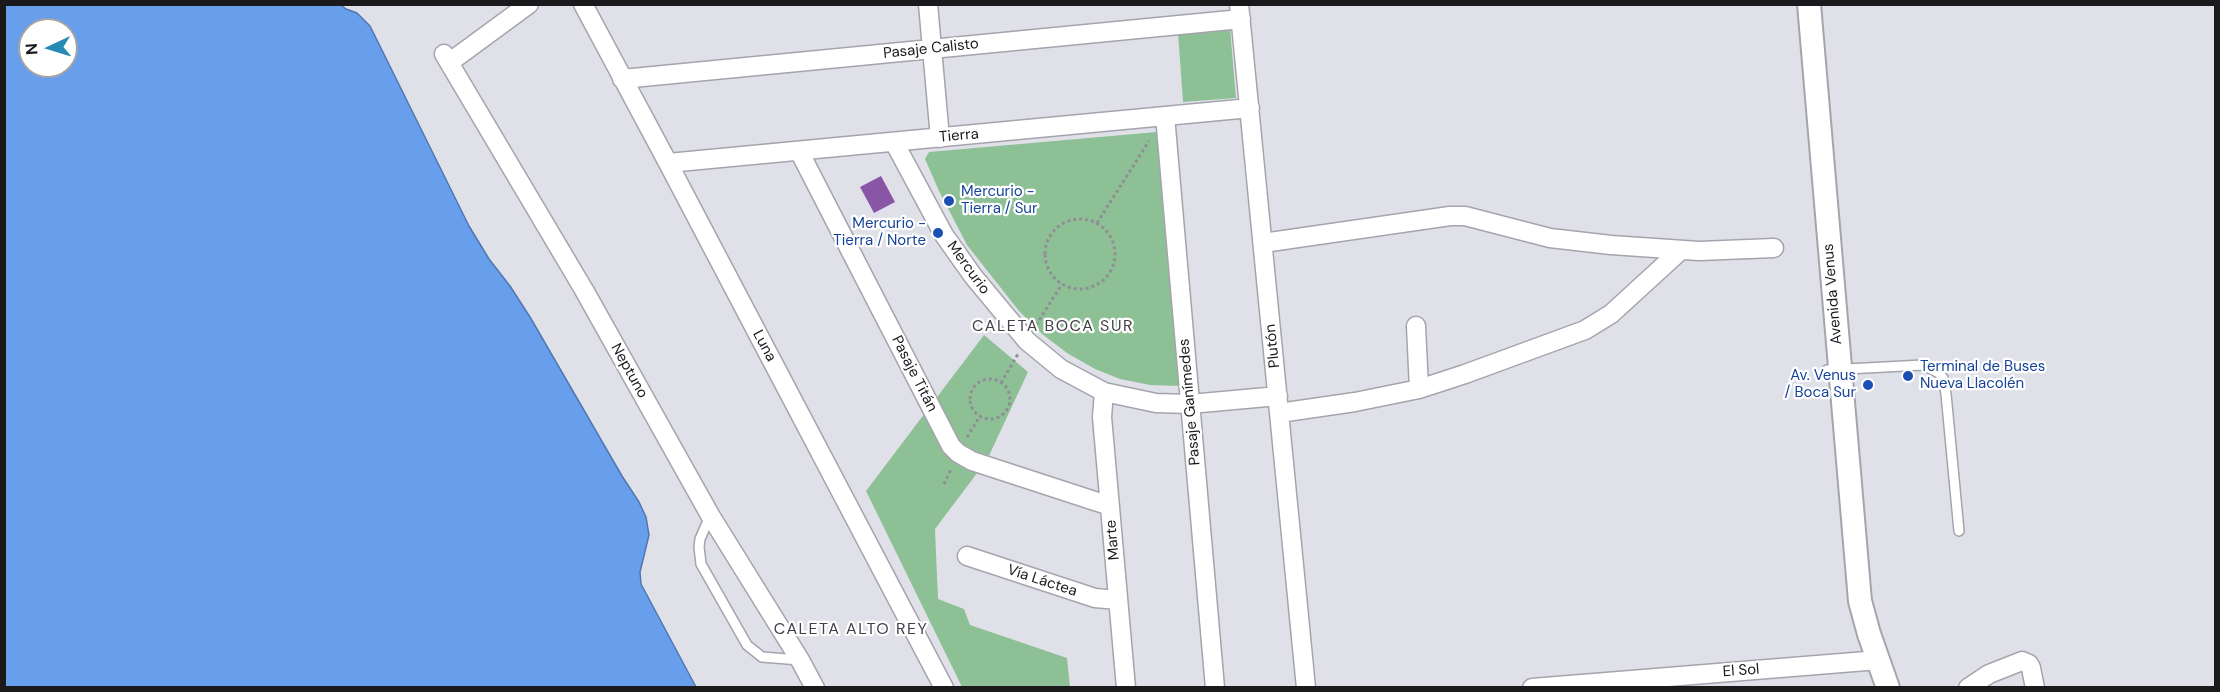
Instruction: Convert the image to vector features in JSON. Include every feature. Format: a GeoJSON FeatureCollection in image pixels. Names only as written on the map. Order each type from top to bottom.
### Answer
{"type":"FeatureCollection","features":[{"type":"Feature","properties":{"kind":"street","name":"Neptuno"},"geometry":{"type":"LineString","coordinates":[[529,4],[447,58],[584,290],[710,515],[815,687]]}},
{"type":"Feature","properties":{"kind":"street","name":"Luna"},"geometry":{"type":"LineString","coordinates":[[583,4],[944,687]]}},
{"type":"Feature","properties":{"kind":"street"},"geometry":{"type":"LineString","coordinates":[[928,4],[940,138]]}},
{"type":"Feature","properties":{"kind":"street","name":"Avenida Venus"},"geometry":{"type":"LineString","coordinates":[[1795,4],[1833,370]]}},
{"type":"Feature","properties":{"kind":"street","name":"Avenida Venus"},"geometry":{"type":"LineString","coordinates":[[1809,4],[1847,591],[1853,626],[1888,687]]}},
{"type":"Feature","properties":{"kind":"street","name":"Pasaje Calisto"},"geometry":{"type":"LineString","coordinates":[[622,79],[932,49],[1240,12]]}},
{"type":"Feature","properties":{"kind":"street","name":"Plutón"},"geometry":{"type":"LineString","coordinates":[[1240,12],[1306,687]]}},
{"type":"Feature","properties":{"kind":"street","name":"Tierra"},"geometry":{"type":"LineString","coordinates":[[668,163],[1250,108]]}},
{"type":"Feature","properties":{"kind":"street","name":"Pasaje Ganímedes"},"geometry":{"type":"LineString","coordinates":[[1165,116],[1215,687]]}},
{"type":"Feature","properties":{"kind":"street","name":"Mercurio"},"geometry":{"type":"LineString","coordinates":[[894,142],[945,235],[992,301],[1026,341],[1043,356],[1082,382],[1104,392],[1138,401],[1279,405],[1355,402],[1419,388],[1465,374],[1595,325],[1611,314],[1681,250]]}},
{"type":"Feature","properties":{"kind":"street","name":"Pasaje Titán"},"geometry":{"type":"LineString","coordinates":[[799,151],[951,446],[972,461],[1110,506]]}},
{"type":"Feature","properties":{"kind":"street"},"geometry":{"type":"LineString","coordinates":[[1263,243],[1450,216],[1465,216],[1550,238],[1681,250],[1774,248]]}},
{"type":"Feature","properties":{"kind":"street"},"geometry":{"type":"LineString","coordinates":[[1416,326],[1419,388]]}},
{"type":"Feature","properties":{"kind":"street","name":"Marte"},"geometry":{"type":"LineString","coordinates":[[1104,392],[1102,417],[1126,687]]}},
{"type":"Feature","properties":{"kind":"street","name":"Vía Láctea"},"geometry":{"type":"LineString","coordinates":[[967,556],[1095,598],[1118,600]]}},
{"type":"Feature","properties":{"kind":"street","name":"Avenida Venus"},"geometry":{"type":"LineString","coordinates":[[1872,661],[1873,687]]}},
{"type":"Feature","properties":{"kind":"street","name":"El Sol"},"geometry":{"type":"LineString","coordinates":[[1532,687],[1872,661]]}},
{"type":"Feature","properties":{"kind":"street"},"geometry":{"type":"LineString","coordinates":[[1968,687],[1989,674],[2022,661],[2029,664],[2035,687]]}},
{"type":"Feature","properties":{"kind":"lane"},"geometry":{"type":"LineString","coordinates":[[1833,370],[1923,365],[1939,372],[1943,378],[1946,394],[1959,531]]}},
{"type":"Feature","properties":{"kind":"lane"},"geometry":{"type":"LineString","coordinates":[[710,515],[700,538],[701,564],[747,645],[762,657],[800,660]]}},
{"type":"Feature","properties":{"kind":"path"},"geometry":{"type":"LineString","coordinates":[[1097,223],[1165,116]]}},
{"type":"Feature","properties":{"kind":"path"},"geometry":{"type":"LineString","coordinates":[[1078,219],[1097,223],[1111,237],[1114,247],[1115,257],[1107,276],[1100,283],[1081,289],[1062,284],[1054,277],[1046,260],[1045,250],[1053,232],[1060,225],[1078,219]]}},
{"type":"Feature","properties":{"kind":"path"},"geometry":{"type":"LineString","coordinates":[[992,379],[1004,384],[1010,398],[1003,415],[990,419],[980,416],[975,411],[971,399],[972,392],[979,383],[992,379]]}},
{"type":"Feature","properties":{"kind":"green space"},"geometry":{"type":"Polygon","coordinates":[[[1230,28],[1236,98],[1183,102],[1178,33],[1230,28]]]}},
{"type":"Feature","properties":{"kind":"green space"},"geometry":{"type":"Polygon","coordinates":[[[1157,132],[1180,386],[1150,385],[1120,379],[1095,369],[1067,353],[1042,334],[1019,311],[967,245],[925,159],[929,152],[1157,132]]]}},
{"type":"Feature","properties":{"kind":"green space"},"geometry":{"type":"Polygon","coordinates":[[[984,335],[1028,372],[987,460],[935,529],[938,599],[964,609],[970,625],[1067,658],[1070,687],[962,687],[866,491],[984,335]]]}},
{"type":"Feature","properties":{"kind":"water"},"geometry":{"type":"Polygon","coordinates":[[[4,5],[341,5],[357,13],[370,26],[469,226],[530,317],[639,502],[646,517],[649,535],[640,572],[641,584],[696,687],[5,687],[4,5]]]}},
{"type":"Feature","properties":{"kind":"building"},"geometry":{"type":"Polygon","coordinates":[[[881,176],[895,202],[874,213],[860,187],[881,176]]]}},
{"type":"Feature","properties":{"kind":"place","name":"Mercurio - Tierra / Sur"},"geometry":{"type":"Point","coordinates":[949,201]}},
{"type":"Feature","properties":{"kind":"place","name":"Mercurio - Tierra / Norte"},"geometry":{"type":"Point","coordinates":[938,233]}},
{"type":"Feature","properties":{"kind":"place","name":"Terminal de Buses Nueva Llacolén"},"geometry":{"type":"Point","coordinates":[1908,376]}},
{"type":"Feature","properties":{"kind":"place","name":"Av. Venus / Boca Sur"},"geometry":{"type":"Point","coordinates":[1868,385]}},
{"type":"Feature","properties":{"kind":"district","name":"CALETA BOCA SUR"},"geometry":{"type":"Point","coordinates":[1053,327]}},
{"type":"Feature","properties":{"kind":"district","name":"CALETA ALTO REY"},"geometry":{"type":"Point","coordinates":[851,630]}}]}
